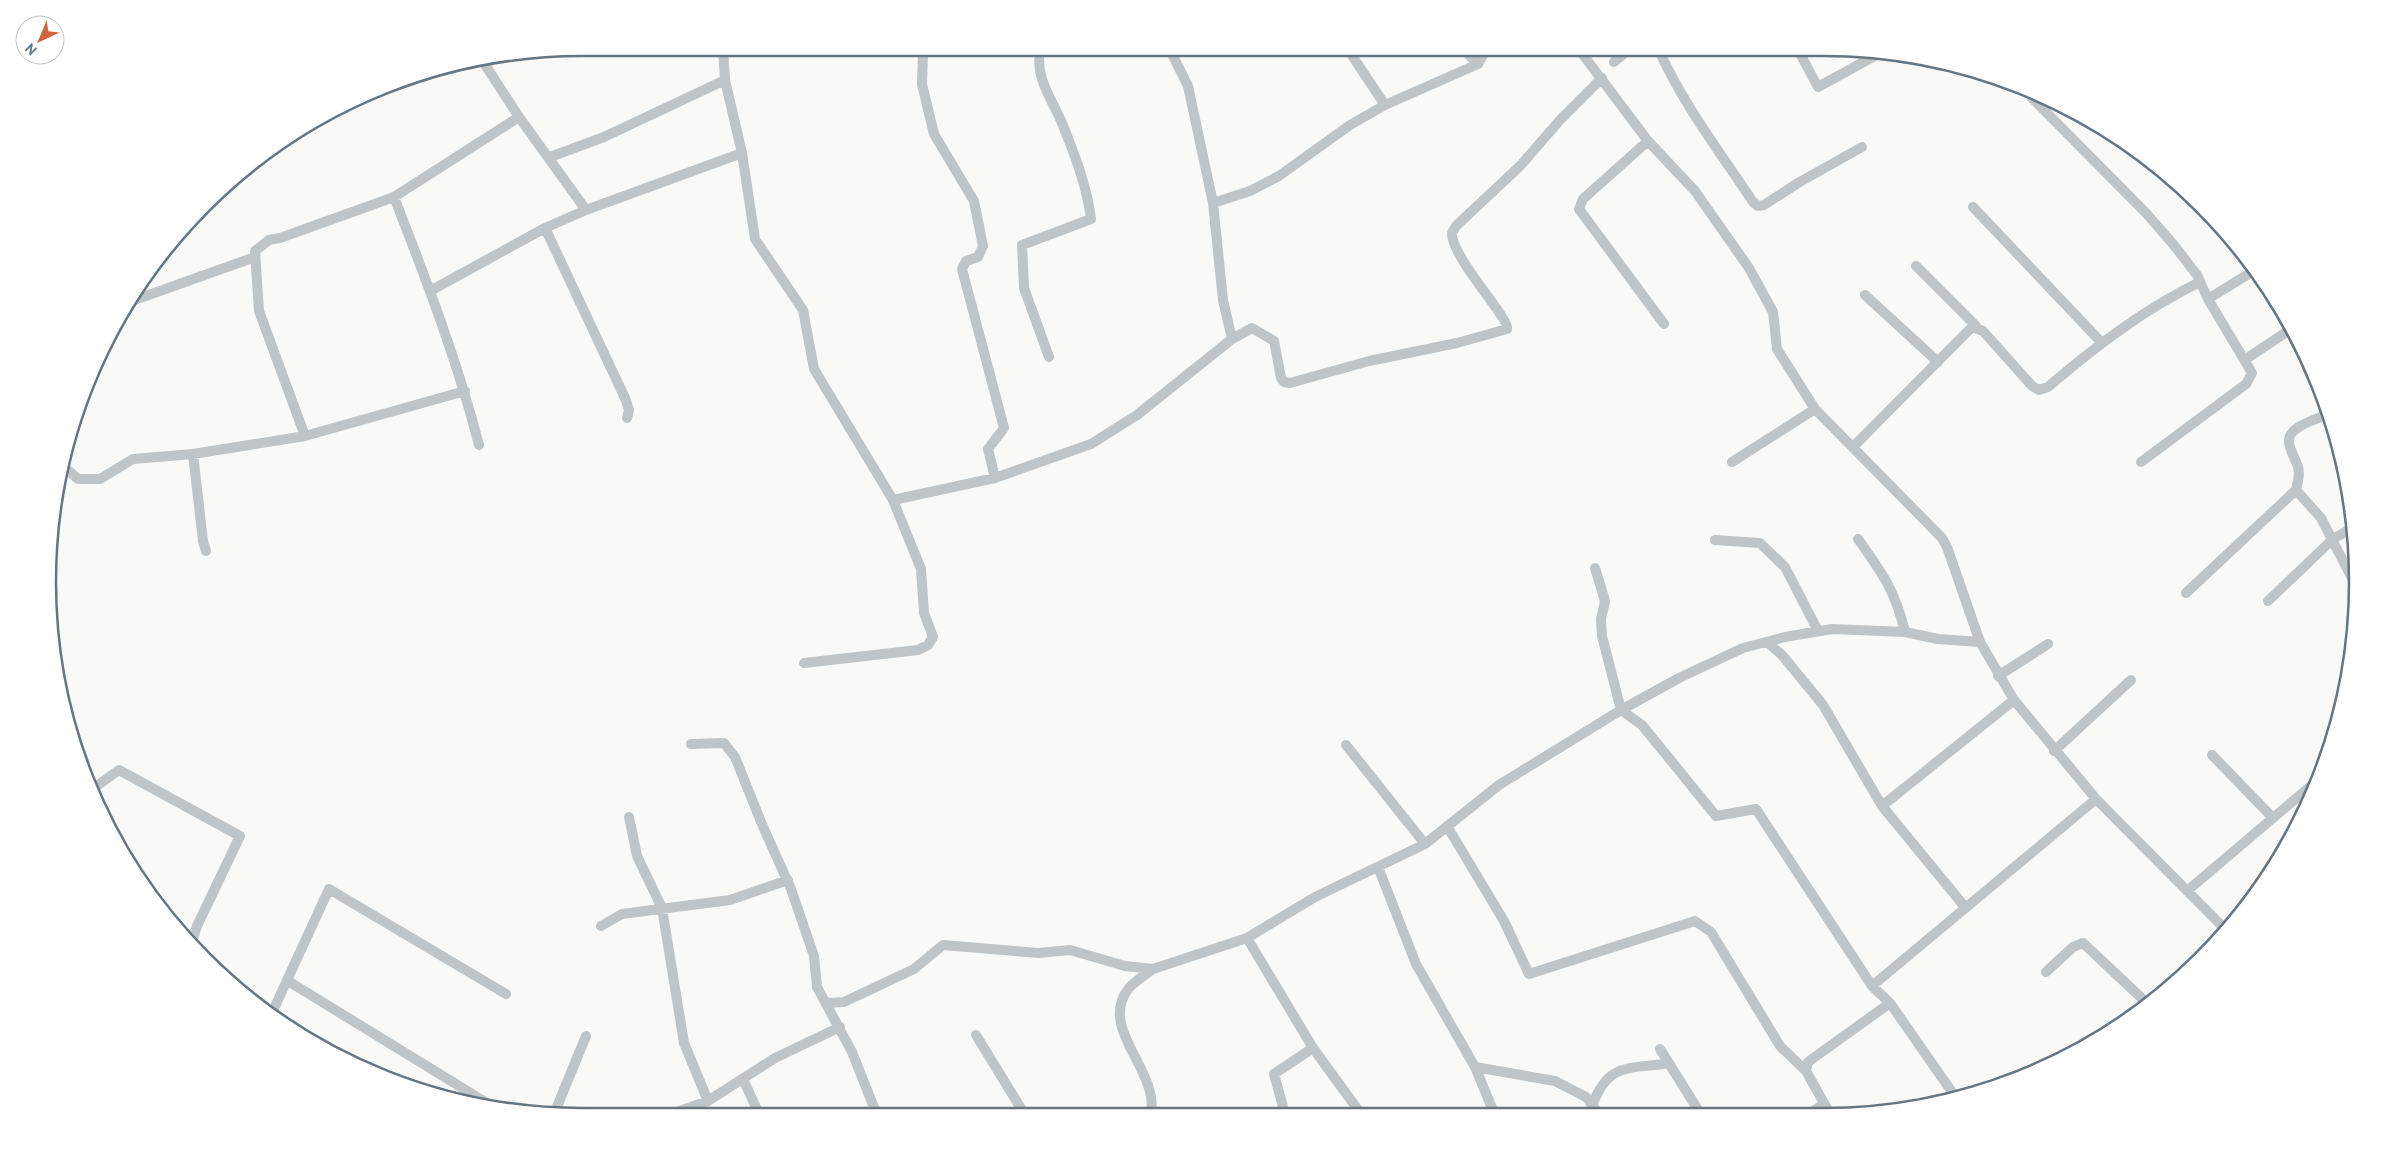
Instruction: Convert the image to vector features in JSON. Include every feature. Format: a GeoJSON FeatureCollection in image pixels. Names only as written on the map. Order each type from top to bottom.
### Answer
{"type":"FeatureCollection","features":[{"type":"Feature","properties":{"kind":"street"},"geometry":{"type":"LineString","coordinates":[[724,56],[725,80],[742,153],[755,239],[803,310],[814,369],[893,500],[921,569],[924,613],[933,638],[928,645],[918,650],[804,663]]}},
{"type":"Feature","properties":{"kind":"street"},"geometry":{"type":"LineString","coordinates":[[924,56],[922,84],[934,134],[974,201],[983,246],[978,256],[966,261],[962,269],[1004,428],[988,449],[995,478]]}},
{"type":"Feature","properties":{"kind":"street"},"geometry":{"type":"LineString","coordinates":[[1040,56],[1038,73],[1062,124],[1089,199],[1091,218],[1022,245],[1024,288],[1049,357]]}},
{"type":"Feature","properties":{"kind":"street"},"geometry":{"type":"LineString","coordinates":[[1173,56],[1188,86],[1212,203],[1223,300],[1232,339]]}},
{"type":"Feature","properties":{"kind":"street"},"geometry":{"type":"LineString","coordinates":[[1352,56],[1385,105]]}},
{"type":"Feature","properties":{"kind":"street"},"geometry":{"type":"LineString","coordinates":[[1470,56],[1478,64]]}},
{"type":"Feature","properties":{"kind":"street"},"geometry":{"type":"LineString","coordinates":[[1212,203],[1250,191],[1279,176],[1350,125],[1385,105],[1478,64],[1482,56]]}},
{"type":"Feature","properties":{"kind":"street"},"geometry":{"type":"LineString","coordinates":[[1584,56],[1648,141],[1695,191],[1749,268],[1773,312],[1777,349],[1815,409],[1942,538],[1947,547],[1980,642],[1998,676],[2014,700],[2096,799],[2221,925]]}},
{"type":"Feature","properties":{"kind":"street"},"geometry":{"type":"LineString","coordinates":[[1614,62],[1621,56]]}},
{"type":"Feature","properties":{"kind":"street"},"geometry":{"type":"LineString","coordinates":[[1662,56],[1668,70],[1705,130],[1753,202],[1758,206],[1764,205],[1798,182],[1862,147]]}},
{"type":"Feature","properties":{"kind":"street"},"geometry":{"type":"LineString","coordinates":[[1801,56],[1818,87],[1870,58]]}},
{"type":"Feature","properties":{"kind":"street"},"geometry":{"type":"LineString","coordinates":[[486,65],[519,117],[550,157],[586,210]]}},
{"type":"Feature","properties":{"kind":"street"},"geometry":{"type":"LineString","coordinates":[[893,500],[995,478],[1091,444],[1137,415],[1232,339],[1252,328],[1274,341],[1281,378],[1284,382],[1290,383],[1507,329],[1509,326],[1507,321],[1488,298],[1454,246],[1452,234],[1456,226],[1521,165],[1560,120],[1602,78]]}},
{"type":"Feature","properties":{"kind":"street"},"geometry":{"type":"LineString","coordinates":[[550,157],[604,137],[725,80]]}},
{"type":"Feature","properties":{"kind":"street"},"geometry":{"type":"LineString","coordinates":[[2035,101],[2146,213],[2173,244],[2200,282],[2208,299],[2246,359],[2252,373],[2246,384],[2140,462]]}},
{"type":"Feature","properties":{"kind":"street"},"geometry":{"type":"LineString","coordinates":[[305,436],[259,311],[255,251],[269,240],[280,238],[394,197],[519,117]]}},
{"type":"Feature","properties":{"kind":"street"},"geometry":{"type":"LineString","coordinates":[[1648,141],[1583,199],[1579,209],[1664,324]]}},
{"type":"Feature","properties":{"kind":"street"},"geometry":{"type":"LineString","coordinates":[[430,291],[545,228],[586,210],[742,153]]}},
{"type":"Feature","properties":{"kind":"street"},"geometry":{"type":"LineString","coordinates":[[394,197],[430,291],[465,391],[479,445]]}},
{"type":"Feature","properties":{"kind":"street"},"geometry":{"type":"LineString","coordinates":[[1973,206],[2101,342]]}},
{"type":"Feature","properties":{"kind":"street"},"geometry":{"type":"LineString","coordinates":[[545,228],[625,398],[629,410],[627,418]]}},
{"type":"Feature","properties":{"kind":"street"},"geometry":{"type":"LineString","coordinates":[[140,298],[254,257]]}},
{"type":"Feature","properties":{"kind":"street"},"geometry":{"type":"LineString","coordinates":[[1916,266],[1983,331],[2032,386],[2039,390],[2048,387],[2101,342],[2183,290],[2200,282]]}},
{"type":"Feature","properties":{"kind":"street"},"geometry":{"type":"LineString","coordinates":[[2208,299],[2249,274]]}},
{"type":"Feature","properties":{"kind":"street"},"geometry":{"type":"LineString","coordinates":[[1865,295],[1938,362]]}},
{"type":"Feature","properties":{"kind":"street"},"geometry":{"type":"LineString","coordinates":[[1853,447],[1972,327],[1976,326]]}},
{"type":"Feature","properties":{"kind":"street"},"geometry":{"type":"LineString","coordinates":[[2246,359],[2286,333]]}},
{"type":"Feature","properties":{"kind":"street"},"geometry":{"type":"LineString","coordinates":[[68,470],[78,479],[100,479],[132,459],[192,454],[305,436],[465,391]]}},
{"type":"Feature","properties":{"kind":"street"},"geometry":{"type":"LineString","coordinates":[[1732,462],[1815,409]]}},
{"type":"Feature","properties":{"kind":"street"},"geometry":{"type":"LineString","coordinates":[[2186,593],[2296,490],[2299,478],[2298,467],[2289,448],[2289,437],[2294,430],[2322,417]]}},
{"type":"Feature","properties":{"kind":"street"},"geometry":{"type":"LineString","coordinates":[[192,454],[203,541],[206,551]]}},
{"type":"Feature","properties":{"kind":"street"},"geometry":{"type":"LineString","coordinates":[[2296,490],[2321,518],[2349,571]]}},
{"type":"Feature","properties":{"kind":"street"},"geometry":{"type":"LineString","coordinates":[[2268,601],[2333,539],[2346,531]]}},
{"type":"Feature","properties":{"kind":"street"},"geometry":{"type":"LineString","coordinates":[[1858,539],[1889,583],[1898,605],[1905,632]]}},
{"type":"Feature","properties":{"kind":"street"},"geometry":{"type":"LineString","coordinates":[[1715,540],[1760,543],[1785,566],[1818,631]]}},
{"type":"Feature","properties":{"kind":"street"},"geometry":{"type":"LineString","coordinates":[[1595,568],[1605,601],[1601,619],[1602,636],[1622,710],[1642,725],[1716,816],[1756,809],[1872,986],[1890,1003],[1951,1092]]}},
{"type":"Feature","properties":{"kind":"street"},"geometry":{"type":"LineString","coordinates":[[1151,1108],[1152,1094],[1118,1019],[1120,1004],[1129,988],[1153,969],[1248,938],[1315,897],[1425,844],[1498,785],[1622,710],[1680,678],[1743,648],[1832,629],[1905,632],[1938,639],[1980,642]]}},
{"type":"Feature","properties":{"kind":"street"},"geometry":{"type":"LineString","coordinates":[[1767,642],[1782,655],[1823,705],[1882,806],[1964,907]]}},
{"type":"Feature","properties":{"kind":"street"},"geometry":{"type":"LineString","coordinates":[[1998,676],[2048,644]]}},
{"type":"Feature","properties":{"kind":"street"},"geometry":{"type":"LineString","coordinates":[[2054,750],[2131,680]]}},
{"type":"Feature","properties":{"kind":"street"},"geometry":{"type":"LineString","coordinates":[[1882,806],[2014,700]]}},
{"type":"Feature","properties":{"kind":"street"},"geometry":{"type":"LineString","coordinates":[[691,744],[724,743],[735,757],[761,822],[788,880],[814,956],[817,987],[852,1052],[874,1108]]}},
{"type":"Feature","properties":{"kind":"street"},"geometry":{"type":"LineString","coordinates":[[1346,745],[1425,844]]}},
{"type":"Feature","properties":{"kind":"street"},"geometry":{"type":"LineString","coordinates":[[2212,755],[2273,818]]}},
{"type":"Feature","properties":{"kind":"street"},"geometry":{"type":"LineString","coordinates":[[97,786],[119,770],[240,836],[196,926],[193,936]]}},
{"type":"Feature","properties":{"kind":"street"},"geometry":{"type":"LineString","coordinates":[[2187,891],[2306,790]]}},
{"type":"Feature","properties":{"kind":"street"},"geometry":{"type":"LineString","coordinates":[[1872,986],[1964,907],[2096,799]]}},
{"type":"Feature","properties":{"kind":"street"},"geometry":{"type":"LineString","coordinates":[[628,817],[637,856],[662,908],[684,1043],[708,1101]]}},
{"type":"Feature","properties":{"kind":"street"},"geometry":{"type":"LineString","coordinates":[[1447,826],[1504,921],[1528,974],[1695,921],[1711,932],[1780,1046],[1806,1071],[1826,1108]]}},
{"type":"Feature","properties":{"kind":"street"},"geometry":{"type":"LineString","coordinates":[[1378,868],[1416,964],[1474,1067],[1492,1108]]}},
{"type":"Feature","properties":{"kind":"street"},"geometry":{"type":"LineString","coordinates":[[600,926],[622,914],[730,900],[788,880]]}},
{"type":"Feature","properties":{"kind":"street"},"geometry":{"type":"LineString","coordinates":[[275,1008],[329,889],[506,994]]}},
{"type":"Feature","properties":{"kind":"street"},"geometry":{"type":"LineString","coordinates":[[1248,938],[1313,1048],[1357,1108]]}},
{"type":"Feature","properties":{"kind":"street"},"geometry":{"type":"LineString","coordinates":[[2046,972],[2073,947],[2083,943],[2143,999]]}},
{"type":"Feature","properties":{"kind":"street"},"geometry":{"type":"LineString","coordinates":[[826,1003],[844,1002],[914,969],[943,945],[1038,953],[1070,950],[1125,966],[1153,969]]}},
{"type":"Feature","properties":{"kind":"street"},"geometry":{"type":"LineString","coordinates":[[288,981],[480,1098]]}},
{"type":"Feature","properties":{"kind":"street"},"geometry":{"type":"LineString","coordinates":[[1806,1071],[1808,1062],[1890,1003]]}},
{"type":"Feature","properties":{"kind":"street"},"geometry":{"type":"LineString","coordinates":[[688,1108],[708,1101],[775,1058],[840,1028]]}},
{"type":"Feature","properties":{"kind":"street"},"geometry":{"type":"LineString","coordinates":[[976,1034],[1021,1108]]}},
{"type":"Feature","properties":{"kind":"street"},"geometry":{"type":"LineString","coordinates":[[557,1107],[586,1036]]}},
{"type":"Feature","properties":{"kind":"street"},"geometry":{"type":"LineString","coordinates":[[1283,1108],[1274,1074],[1313,1048]]}},
{"type":"Feature","properties":{"kind":"street"},"geometry":{"type":"LineString","coordinates":[[1660,1049],[1697,1108]]}},
{"type":"Feature","properties":{"kind":"street"},"geometry":{"type":"LineString","coordinates":[[1595,1108],[1604,1082],[1623,1069],[1669,1063]]}},
{"type":"Feature","properties":{"kind":"street"},"geometry":{"type":"LineString","coordinates":[[1474,1067],[1555,1081],[1586,1097],[1594,1108]]}},
{"type":"Feature","properties":{"kind":"street"},"geometry":{"type":"LineString","coordinates":[[744,1078],[757,1108]]}}]}
